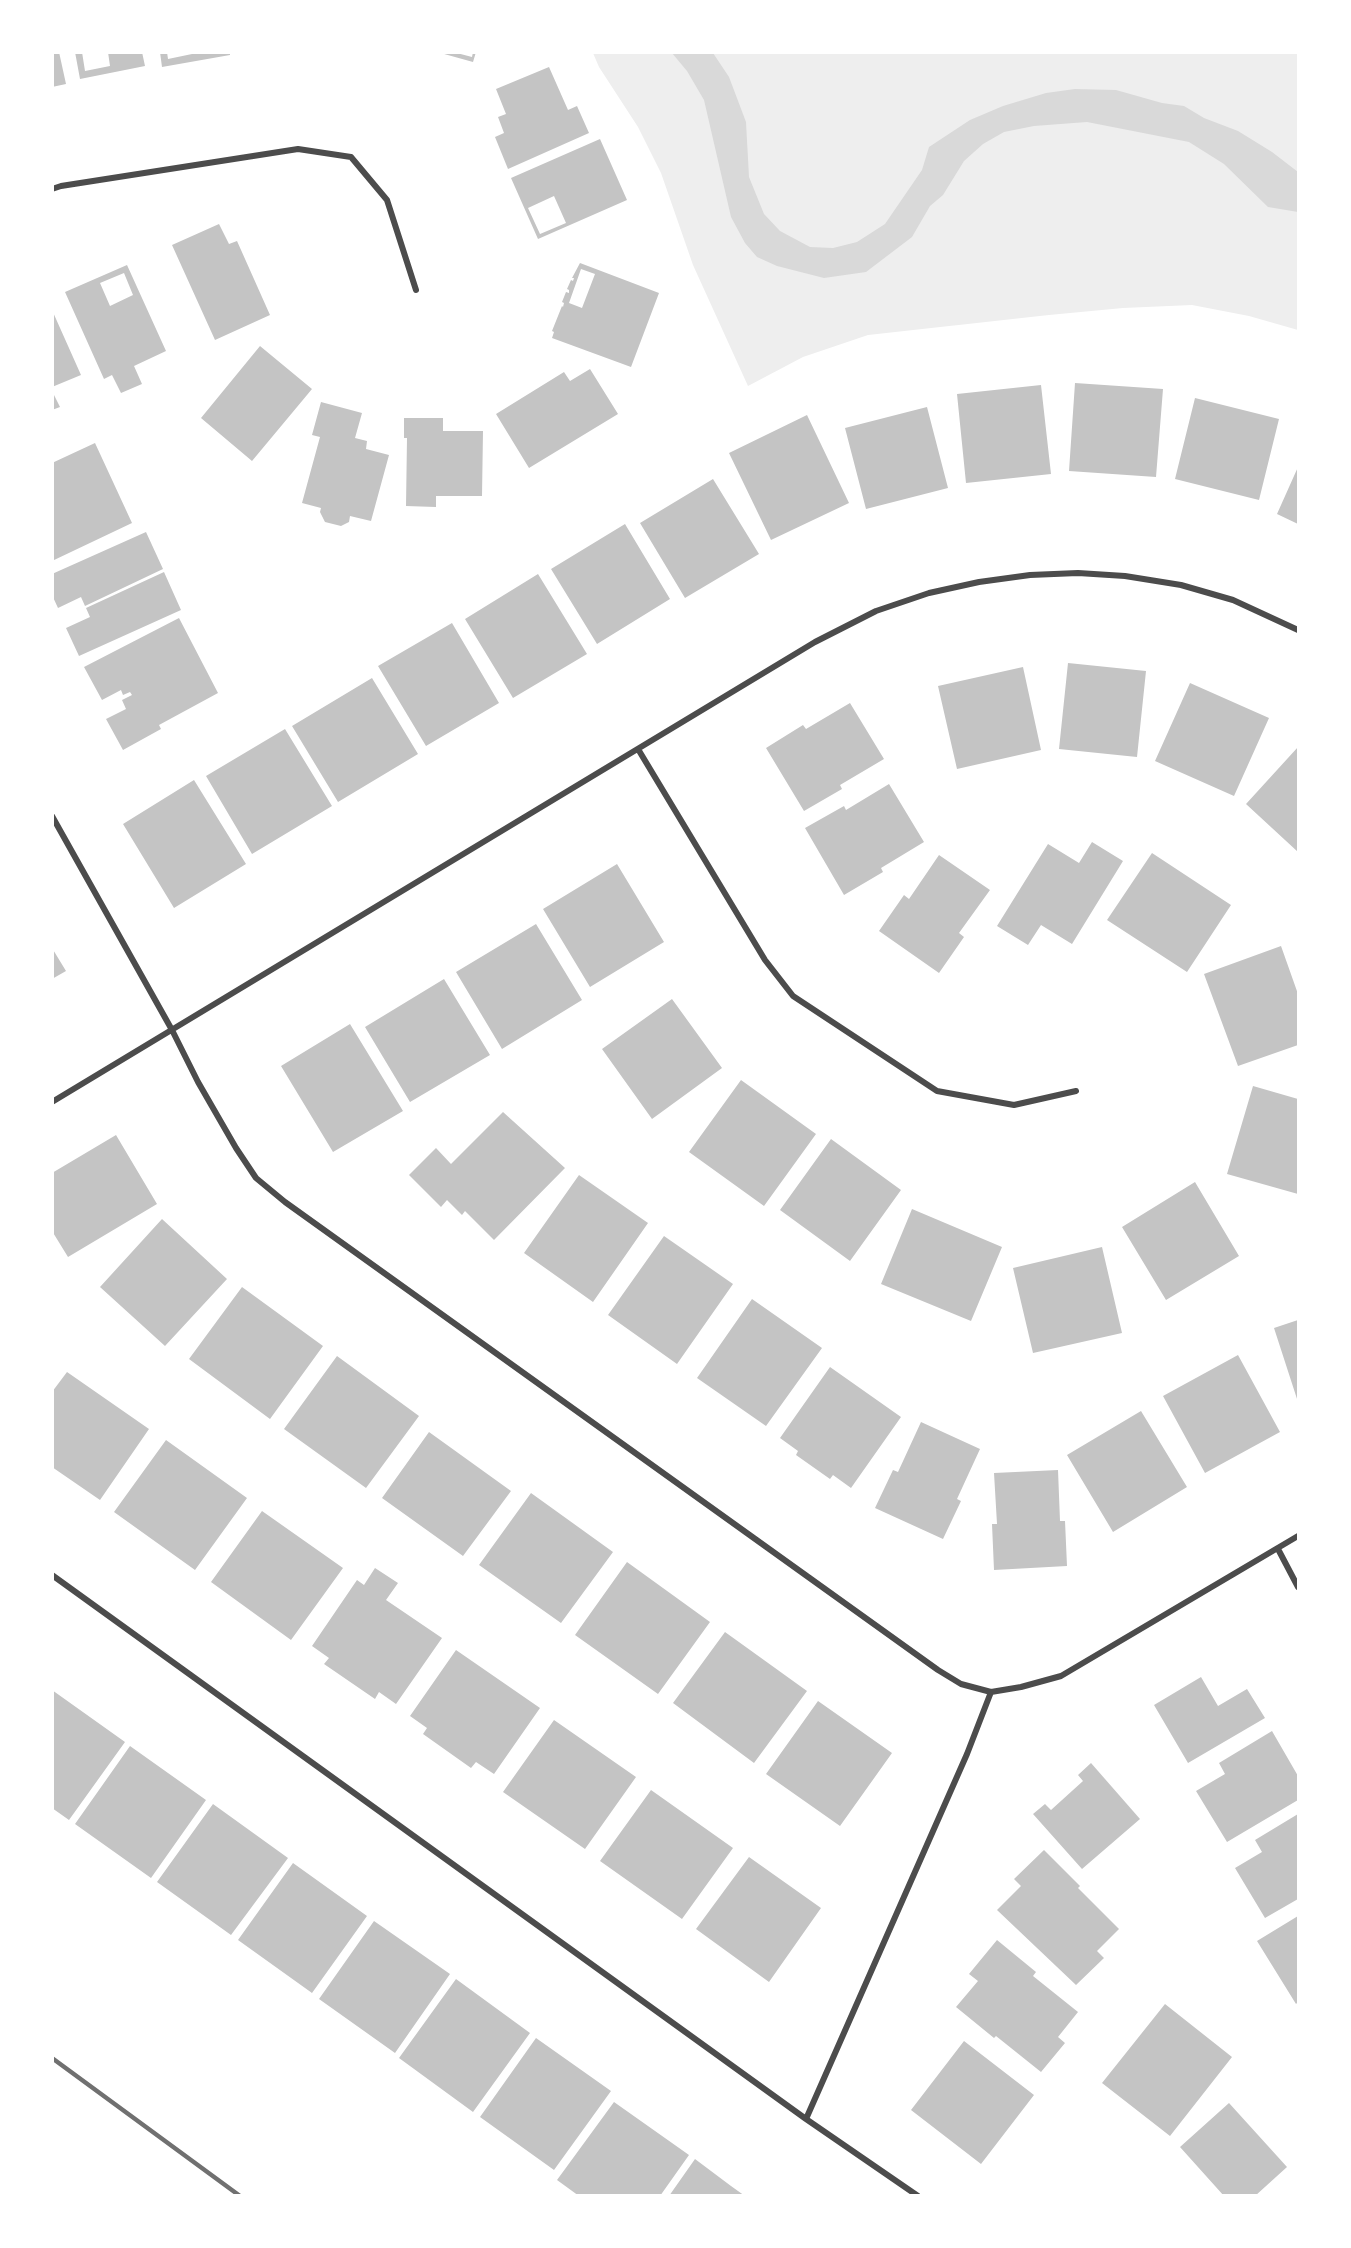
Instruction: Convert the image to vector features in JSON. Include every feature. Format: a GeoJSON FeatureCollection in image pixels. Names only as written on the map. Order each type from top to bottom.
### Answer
{"type":"FeatureCollection","features":[{"type":"Feature","properties":{"kind":"street"},"geometry":{"type":"LineString","coordinates":[[52,189],[298,149],[351,157],[387,200],[416,290]]}},
{"type":"Feature","properties":{"kind":"street"},"geometry":{"type":"LineString","coordinates":[[52,1102],[815,642],[876,611],[929,593],[979,582],[1030,575],[1078,573],[1125,576],[1181,585],[1233,600],[1299,630]]}},
{"type":"Feature","properties":{"kind":"street"},"geometry":{"type":"LineString","coordinates":[[638,749],[765,960],[793,996],[937,1091],[1014,1105],[1076,1091]]}},
{"type":"Feature","properties":{"kind":"street"},"geometry":{"type":"LineString","coordinates":[[52,816],[172,1030],[198,1082],[256,1178],[285,1202],[938,1670],[961,1684],[991,1692],[1021,1687],[1061,1676],[1299,1536]]}},
{"type":"Feature","properties":{"kind":"street"},"geometry":{"type":"LineString","coordinates":[[1278,1549],[1299,1587]]}},
{"type":"Feature","properties":{"kind":"street"},"geometry":{"type":"LineString","coordinates":[[52,1575],[806,2119],[918,2196]]}},
{"type":"Feature","properties":{"kind":"street"},"geometry":{"type":"LineString","coordinates":[[806,2119],[967,1754],[991,1692]]}},
{"type":"Feature","properties":{"kind":"shaded area"},"geometry":{"type":"Polygon","coordinates":[[[593,53],[1298,53],[1298,330],[1249,316],[1192,305],[1123,308],[1049,315],[868,335],[803,357],[748,386],[693,265],[661,173],[638,127],[599,67],[593,53]]]}},
{"type":"Feature","properties":{"kind":"shaded area"},"geometry":{"type":"Polygon","coordinates":[[[672,53],[713,53],[729,77],[746,122],[749,177],[764,214],[780,231],[810,247],[833,248],[857,242],[885,224],[922,170],[929,147],[970,120],[1003,106],[1046,93],[1075,89],[1116,90],[1162,103],[1184,106],[1204,118],[1238,131],[1272,152],[1298,172],[1298,212],[1268,207],[1224,164],[1189,142],[1087,122],[1034,126],[1004,132],[983,144],[964,161],[943,195],[930,206],[912,237],[866,272],[824,278],[777,266],[757,257],[745,243],[731,217],[704,100],[687,71],[672,53]]]}},
{"type":"Feature","properties":{"kind":"building"},"geometry":{"type":"Polygon","coordinates":[[[52,52],[59,52],[66,84],[52,87],[52,52]]]}},
{"type":"Feature","properties":{"kind":"building"},"geometry":{"type":"Polygon","coordinates":[[[75,52],[82,52],[85,71],[110,66],[108,52],[142,52],[145,66],[80,79],[75,52]]]}},
{"type":"Feature","properties":{"kind":"building"},"geometry":{"type":"Polygon","coordinates":[[[160,52],[167,52],[168,59],[192,54],[192,52],[230,52],[230,55],[162,67],[160,52]]]}},
{"type":"Feature","properties":{"kind":"building"},"geometry":{"type":"Polygon","coordinates":[[[437,52],[453,52],[472,57],[473,52],[476,52],[473,62],[437,52]]]}},
{"type":"Feature","properties":{"kind":"building"},"geometry":{"type":"Polygon","coordinates":[[[549,67],[568,110],[577,106],[589,133],[508,169],[495,137],[504,133],[498,117],[506,114],[496,89],[549,67]]]}},
{"type":"Feature","properties":{"kind":"building"},"geometry":{"type":"Polygon","coordinates":[[[600,139],[627,200],[538,239],[511,178],[600,139]],[[554,196],[528,208],[540,234],[566,223],[554,196]]]}},
{"type":"Feature","properties":{"kind":"building"},"geometry":{"type":"Polygon","coordinates":[[[219,224],[229,244],[237,241],[270,315],[215,340],[172,245],[219,224]]]}},
{"type":"Feature","properties":{"kind":"building"},"geometry":{"type":"Polygon","coordinates":[[[580,263],[659,293],[631,367],[552,338],[554,332],[552,331],[563,307],[562,302],[566,292],[569,293],[567,289],[571,280],[573,281],[574,278],[572,278],[580,263]],[[581,269],[569,303],[582,308],[595,274],[581,269]]]}},
{"type":"Feature","properties":{"kind":"building"},"geometry":{"type":"Polygon","coordinates":[[[127,265],[166,351],[134,366],[142,384],[121,393],[112,375],[104,379],[65,292],[127,265]],[[124,273],[100,283],[110,306],[133,295],[124,273]]]}},
{"type":"Feature","properties":{"kind":"building"},"geometry":{"type":"Polygon","coordinates":[[[52,310],[81,375],[52,387],[52,310]]]}},
{"type":"Feature","properties":{"kind":"building"},"geometry":{"type":"Polygon","coordinates":[[[260,346],[312,389],[252,461],[201,418],[260,346]]]}},
{"type":"Feature","properties":{"kind":"building"},"geometry":{"type":"Polygon","coordinates":[[[590,369],[618,414],[529,468],[496,414],[564,372],[570,381],[590,369]]]}},
{"type":"Feature","properties":{"kind":"building"},"geometry":{"type":"Polygon","coordinates":[[[1075,383],[1163,389],[1156,477],[1069,471],[1075,383]]]}},
{"type":"Feature","properties":{"kind":"building"},"geometry":{"type":"Polygon","coordinates":[[[1041,385],[1051,474],[966,483],[957,394],[1041,385]]]}},
{"type":"Feature","properties":{"kind":"building"},"geometry":{"type":"Polygon","coordinates":[[[52,391],[60,407],[52,410],[52,391]]]}},
{"type":"Feature","properties":{"kind":"building"},"geometry":{"type":"Polygon","coordinates":[[[1195,398],[1279,419],[1259,500],[1175,479],[1195,398]]]}},
{"type":"Feature","properties":{"kind":"building"},"geometry":{"type":"Polygon","coordinates":[[[321,402],[362,413],[355,438],[367,441],[366,449],[389,455],[371,521],[350,516],[349,522],[341,526],[325,522],[320,512],[321,508],[302,503],[320,437],[312,435],[321,402]]]}},
{"type":"Feature","properties":{"kind":"building"},"geometry":{"type":"Polygon","coordinates":[[[927,407],[948,488],[866,509],[845,428],[927,407]]]}},
{"type":"Feature","properties":{"kind":"building"},"geometry":{"type":"Polygon","coordinates":[[[807,415],[849,503],[771,540],[729,453],[807,415]]]}},
{"type":"Feature","properties":{"kind":"building"},"geometry":{"type":"Polygon","coordinates":[[[404,418],[443,418],[443,431],[483,431],[482,496],[436,496],[436,507],[406,506],[407,438],[404,438],[404,418]]]}},
{"type":"Feature","properties":{"kind":"building"},"geometry":{"type":"Polygon","coordinates":[[[95,443],[132,523],[52,561],[52,463],[95,443]]]}},
{"type":"Feature","properties":{"kind":"building"},"geometry":{"type":"Polygon","coordinates":[[[1298,467],[1298,524],[1277,514],[1298,467]]]}},
{"type":"Feature","properties":{"kind":"building"},"geometry":{"type":"Polygon","coordinates":[[[713,479],[759,554],[685,598],[640,523],[713,479]]]}},
{"type":"Feature","properties":{"kind":"building"},"geometry":{"type":"Polygon","coordinates":[[[625,524],[670,599],[597,644],[551,569],[625,524]]]}},
{"type":"Feature","properties":{"kind":"building"},"geometry":{"type":"Polygon","coordinates":[[[146,532],[163,569],[85,606],[81,597],[58,608],[52,595],[52,574],[146,532]]]}},
{"type":"Feature","properties":{"kind":"building"},"geometry":{"type":"Polygon","coordinates":[[[164,572],[181,610],[79,656],[66,628],[90,617],[86,608],[164,572]]]}},
{"type":"Feature","properties":{"kind":"building"},"geometry":{"type":"Polygon","coordinates":[[[538,574],[587,654],[513,698],[465,619],[538,574]]]}},
{"type":"Feature","properties":{"kind":"building"},"geometry":{"type":"Polygon","coordinates":[[[179,618],[218,693],[159,725],[161,729],[123,750],[106,719],[126,709],[122,700],[132,695],[130,692],[123,695],[121,690],[102,700],[84,667],[179,618]]]}},
{"type":"Feature","properties":{"kind":"building"},"geometry":{"type":"Polygon","coordinates":[[[452,623],[499,703],[426,746],[378,666],[452,623]]]}},
{"type":"Feature","properties":{"kind":"building"},"geometry":{"type":"Polygon","coordinates":[[[1068,663],[1146,671],[1137,757],[1059,749],[1068,663]]]}},
{"type":"Feature","properties":{"kind":"building"},"geometry":{"type":"Polygon","coordinates":[[[1023,667],[1041,750],[957,769],[938,686],[1023,667]]]}},
{"type":"Feature","properties":{"kind":"building"},"geometry":{"type":"Polygon","coordinates":[[[372,678],[418,754],[338,802],[292,726],[372,678]]]}},
{"type":"Feature","properties":{"kind":"building"},"geometry":{"type":"Polygon","coordinates":[[[1190,683],[1269,718],[1234,796],[1155,761],[1190,683]]]}},
{"type":"Feature","properties":{"kind":"building"},"geometry":{"type":"Polygon","coordinates":[[[850,703],[884,759],[840,785],[842,789],[804,811],[766,748],[803,725],[806,729],[850,703]]]}},
{"type":"Feature","properties":{"kind":"building"},"geometry":{"type":"Polygon","coordinates":[[[285,729],[332,806],[252,854],[206,776],[285,729]]]}},
{"type":"Feature","properties":{"kind":"building"},"geometry":{"type":"Polygon","coordinates":[[[1298,747],[1298,852],[1246,804],[1298,747]]]}},
{"type":"Feature","properties":{"kind":"building"},"geometry":{"type":"Polygon","coordinates":[[[194,780],[246,864],[174,908],[123,824],[194,780]]]}},
{"type":"Feature","properties":{"kind":"building"},"geometry":{"type":"Polygon","coordinates":[[[889,784],[924,842],[881,868],[883,872],[844,895],[805,828],[844,806],[846,810],[889,784]]]}},
{"type":"Feature","properties":{"kind":"building"},"geometry":{"type":"Polygon","coordinates":[[[1092,842],[1123,861],[1072,944],[1041,925],[1028,945],[997,926],[1048,844],[1079,863],[1092,842]]]}},
{"type":"Feature","properties":{"kind":"building"},"geometry":{"type":"Polygon","coordinates":[[[1152,853],[1231,905],[1187,972],[1107,920],[1152,853]]]}},
{"type":"Feature","properties":{"kind":"building"},"geometry":{"type":"Polygon","coordinates":[[[939,855],[990,890],[959,933],[964,937],[939,973],[879,931],[904,895],[909,899],[939,855]]]}},
{"type":"Feature","properties":{"kind":"building"},"geometry":{"type":"Polygon","coordinates":[[[617,864],[664,942],[590,987],[543,909],[617,864]]]}},
{"type":"Feature","properties":{"kind":"building"},"geometry":{"type":"Polygon","coordinates":[[[536,924],[582,1000],[502,1049],[456,972],[536,924]]]}},
{"type":"Feature","properties":{"kind":"building"},"geometry":{"type":"Polygon","coordinates":[[[1281,946],[1298,994],[1298,1045],[1238,1066],[1204,974],[1281,946]]]}},
{"type":"Feature","properties":{"kind":"building"},"geometry":{"type":"Polygon","coordinates":[[[52,948],[66,971],[52,979],[52,948]]]}},
{"type":"Feature","properties":{"kind":"building"},"geometry":{"type":"Polygon","coordinates":[[[444,979],[490,1055],[410,1102],[365,1027],[444,979]]]}},
{"type":"Feature","properties":{"kind":"building"},"geometry":{"type":"Polygon","coordinates":[[[672,999],[722,1068],[652,1119],[602,1049],[672,999]]]}},
{"type":"Feature","properties":{"kind":"building"},"geometry":{"type":"Polygon","coordinates":[[[350,1024],[403,1111],[333,1152],[281,1066],[350,1024]]]}},
{"type":"Feature","properties":{"kind":"building"},"geometry":{"type":"Polygon","coordinates":[[[741,1080],[816,1134],[764,1206],[689,1152],[741,1080]]]}},
{"type":"Feature","properties":{"kind":"building"},"geometry":{"type":"Polygon","coordinates":[[[1253,1086],[1298,1099],[1298,1194],[1227,1174],[1253,1086]]]}},
{"type":"Feature","properties":{"kind":"building"},"geometry":{"type":"Polygon","coordinates":[[[503,1112],[565,1168],[494,1240],[465,1211],[462,1215],[447,1200],[441,1207],[409,1175],[436,1148],[451,1164],[503,1112]]]}},
{"type":"Feature","properties":{"kind":"building"},"geometry":{"type":"Polygon","coordinates":[[[116,1135],[157,1204],[68,1257],[52,1231],[52,1173],[116,1135]]]}},
{"type":"Feature","properties":{"kind":"building"},"geometry":{"type":"Polygon","coordinates":[[[831,1139],[901,1190],[850,1261],[780,1210],[831,1139]]]}},
{"type":"Feature","properties":{"kind":"building"},"geometry":{"type":"Polygon","coordinates":[[[579,1175],[648,1223],[593,1302],[524,1253],[579,1175]]]}},
{"type":"Feature","properties":{"kind":"building"},"geometry":{"type":"Polygon","coordinates":[[[1195,1182],[1239,1256],[1166,1300],[1122,1227],[1195,1182]]]}},
{"type":"Feature","properties":{"kind":"building"},"geometry":{"type":"Polygon","coordinates":[[[912,1209],[1002,1247],[971,1321],[881,1284],[912,1209]]]}},
{"type":"Feature","properties":{"kind":"building"},"geometry":{"type":"Polygon","coordinates":[[[162,1219],[227,1279],[165,1346],[100,1287],[162,1219]]]}},
{"type":"Feature","properties":{"kind":"building"},"geometry":{"type":"Polygon","coordinates":[[[664,1236],[733,1284],[677,1364],[608,1315],[664,1236]]]}},
{"type":"Feature","properties":{"kind":"building"},"geometry":{"type":"Polygon","coordinates":[[[1102,1247],[1122,1333],[1033,1353],[1013,1268],[1102,1247]]]}},
{"type":"Feature","properties":{"kind":"building"},"geometry":{"type":"Polygon","coordinates":[[[242,1287],[323,1346],[270,1419],[189,1359],[242,1287]]]}},
{"type":"Feature","properties":{"kind":"building"},"geometry":{"type":"Polygon","coordinates":[[[752,1299],[822,1348],[766,1426],[697,1378],[752,1299]]]}},
{"type":"Feature","properties":{"kind":"building"},"geometry":{"type":"Polygon","coordinates":[[[1298,1320],[1298,1402],[1274,1328],[1298,1320]]]}},
{"type":"Feature","properties":{"kind":"building"},"geometry":{"type":"Polygon","coordinates":[[[1238,1355],[1280,1432],[1205,1473],[1163,1396],[1238,1355]]]}},
{"type":"Feature","properties":{"kind":"building"},"geometry":{"type":"Polygon","coordinates":[[[337,1356],[419,1416],[366,1488],[284,1429],[337,1356]]]}},
{"type":"Feature","properties":{"kind":"building"},"geometry":{"type":"Polygon","coordinates":[[[830,1367],[901,1417],[851,1488],[833,1475],[830,1479],[796,1455],[798,1451],[780,1438],[830,1367]]]}},
{"type":"Feature","properties":{"kind":"building"},"geometry":{"type":"Polygon","coordinates":[[[67,1372],[149,1429],[100,1500],[52,1467],[52,1392],[67,1372]]]}},
{"type":"Feature","properties":{"kind":"building"},"geometry":{"type":"Polygon","coordinates":[[[1141,1411],[1187,1487],[1113,1532],[1067,1455],[1141,1411]]]}},
{"type":"Feature","properties":{"kind":"building"},"geometry":{"type":"Polygon","coordinates":[[[921,1422],[980,1449],[957,1499],[961,1501],[943,1539],[875,1508],[893,1470],[898,1472],[921,1422]]]}},
{"type":"Feature","properties":{"kind":"building"},"geometry":{"type":"Polygon","coordinates":[[[429,1432],[511,1491],[463,1556],[382,1498],[429,1432]]]}},
{"type":"Feature","properties":{"kind":"building"},"geometry":{"type":"Polygon","coordinates":[[[166,1440],[247,1498],[195,1570],[114,1512],[166,1440]]]}},
{"type":"Feature","properties":{"kind":"building"},"geometry":{"type":"Polygon","coordinates":[[[1058,1470],[1060,1521],[1065,1521],[1067,1566],[994,1570],[992,1524],[997,1524],[994,1473],[1058,1470]]]}},
{"type":"Feature","properties":{"kind":"building"},"geometry":{"type":"Polygon","coordinates":[[[531,1493],[613,1552],[561,1623],[479,1565],[531,1493]]]}},
{"type":"Feature","properties":{"kind":"building"},"geometry":{"type":"Polygon","coordinates":[[[262,1511],[343,1568],[291,1640],[211,1582],[262,1511]]]}},
{"type":"Feature","properties":{"kind":"building"},"geometry":{"type":"Polygon","coordinates":[[[627,1562],[710,1622],[658,1694],[575,1635],[627,1562]]]}},
{"type":"Feature","properties":{"kind":"building"},"geometry":{"type":"Polygon","coordinates":[[[375,1568],[398,1583],[386,1600],[442,1638],[396,1704],[379,1692],[375,1699],[324,1664],[329,1658],[312,1646],[357,1580],[364,1585],[375,1568]]]}},
{"type":"Feature","properties":{"kind":"building"},"geometry":{"type":"Polygon","coordinates":[[[725,1632],[807,1691],[754,1763],[673,1703],[725,1632]]]}},
{"type":"Feature","properties":{"kind":"building"},"geometry":{"type":"Polygon","coordinates":[[[456,1650],[540,1708],[494,1774],[476,1762],[471,1768],[423,1734],[427,1728],[410,1716],[456,1650]]]}},
{"type":"Feature","properties":{"kind":"building"},"geometry":{"type":"Polygon","coordinates":[[[1201,1677],[1218,1706],[1247,1689],[1265,1718],[1188,1763],[1154,1705],[1201,1677]]]}},
{"type":"Feature","properties":{"kind":"building"},"geometry":{"type":"Polygon","coordinates":[[[52,1690],[125,1742],[69,1820],[52,1808],[52,1690]]]}},
{"type":"Feature","properties":{"kind":"building"},"geometry":{"type":"Polygon","coordinates":[[[818,1701],[892,1753],[840,1826],[766,1774],[818,1701]]]}},
{"type":"Feature","properties":{"kind":"building"},"geometry":{"type":"Polygon","coordinates":[[[554,1720],[636,1777],[585,1849],[503,1792],[554,1720]]]}},
{"type":"Feature","properties":{"kind":"building"},"geometry":{"type":"Polygon","coordinates":[[[1272,1731],[1298,1776],[1298,1800],[1227,1842],[1196,1791],[1225,1774],[1219,1763],[1272,1731]]]}},
{"type":"Feature","properties":{"kind":"building"},"geometry":{"type":"Polygon","coordinates":[[[130,1746],[206,1800],[151,1878],[75,1824],[130,1746]]]}},
{"type":"Feature","properties":{"kind":"building"},"geometry":{"type":"Polygon","coordinates":[[[1091,1763],[1140,1819],[1082,1869],[1033,1814],[1045,1804],[1051,1810],[1083,1781],[1078,1775],[1091,1763]]]}},
{"type":"Feature","properties":{"kind":"building"},"geometry":{"type":"Polygon","coordinates":[[[651,1790],[733,1848],[682,1919],[600,1861],[651,1790]]]}},
{"type":"Feature","properties":{"kind":"building"},"geometry":{"type":"Polygon","coordinates":[[[213,1804],[288,1858],[231,1935],[157,1882],[213,1804]]]}},
{"type":"Feature","properties":{"kind":"building"},"geometry":{"type":"Polygon","coordinates":[[[1298,1814],[1298,1899],[1265,1918],[1235,1868],[1262,1852],[1255,1840],[1298,1814]]]}},
{"type":"Feature","properties":{"kind":"building"},"geometry":{"type":"Polygon","coordinates":[[[1044,1850],[1119,1929],[1097,1951],[1104,1958],[1076,1985],[997,1910],[1021,1886],[1014,1879],[1044,1850]]]}},
{"type":"Feature","properties":{"kind":"building"},"geometry":{"type":"Polygon","coordinates":[[[749,1857],[821,1908],[769,1982],[696,1929],[749,1857]]]}},
{"type":"Feature","properties":{"kind":"building"},"geometry":{"type":"Polygon","coordinates":[[[293,1863],[367,1916],[312,1993],[238,1940],[293,1863]]]}},
{"type":"Feature","properties":{"kind":"building"},"geometry":{"type":"Polygon","coordinates":[[[1298,1916],[1298,2002],[1296,2004],[1257,1941],[1298,1916]]]}},
{"type":"Feature","properties":{"kind":"building"},"geometry":{"type":"Polygon","coordinates":[[[374,1921],[450,1974],[395,2053],[319,1999],[374,1921]]]}},
{"type":"Feature","properties":{"kind":"building"},"geometry":{"type":"Polygon","coordinates":[[[997,1940],[1036,1972],[1033,1976],[1078,2012],[1058,2037],[1065,2043],[1041,2072],[956,2007],[978,1981],[969,1974],[997,1940]]]}},
{"type":"Feature","properties":{"kind":"building"},"geometry":{"type":"Polygon","coordinates":[[[456,1979],[530,2033],[473,2112],[399,2058],[456,1979]]]}},
{"type":"Feature","properties":{"kind":"building"},"geometry":{"type":"Polygon","coordinates":[[[1165,2004],[1232,2057],[1170,2136],[1102,2083],[1165,2004]]]}},
{"type":"Feature","properties":{"kind":"building"},"geometry":{"type":"Polygon","coordinates":[[[536,2038],[611,2091],[554,2170],[480,2117],[536,2038]]]}},
{"type":"Feature","properties":{"kind":"building"},"geometry":{"type":"Polygon","coordinates":[[[964,2041],[1034,2095],[981,2164],[911,2110],[964,2041]]]}},
{"type":"Feature","properties":{"kind":"building"},"geometry":{"type":"Polygon","coordinates":[[[614,2102],[689,2155],[660,2196],[579,2196],[557,2180],[614,2102]]]}},
{"type":"Feature","properties":{"kind":"building"},"geometry":{"type":"Polygon","coordinates":[[[1229,2103],[1287,2167],[1255,2196],[1224,2196],[1180,2147],[1229,2103]]]}},
{"type":"Feature","properties":{"kind":"building"},"geometry":{"type":"Polygon","coordinates":[[[695,2159],[731,2186],[745,2196],[669,2196],[695,2159]]]}},
{"type":"Feature","properties":{"kind":"railway"},"geometry":{"type":"LineString","coordinates":[[52,2058],[240,2196]]}}]}
